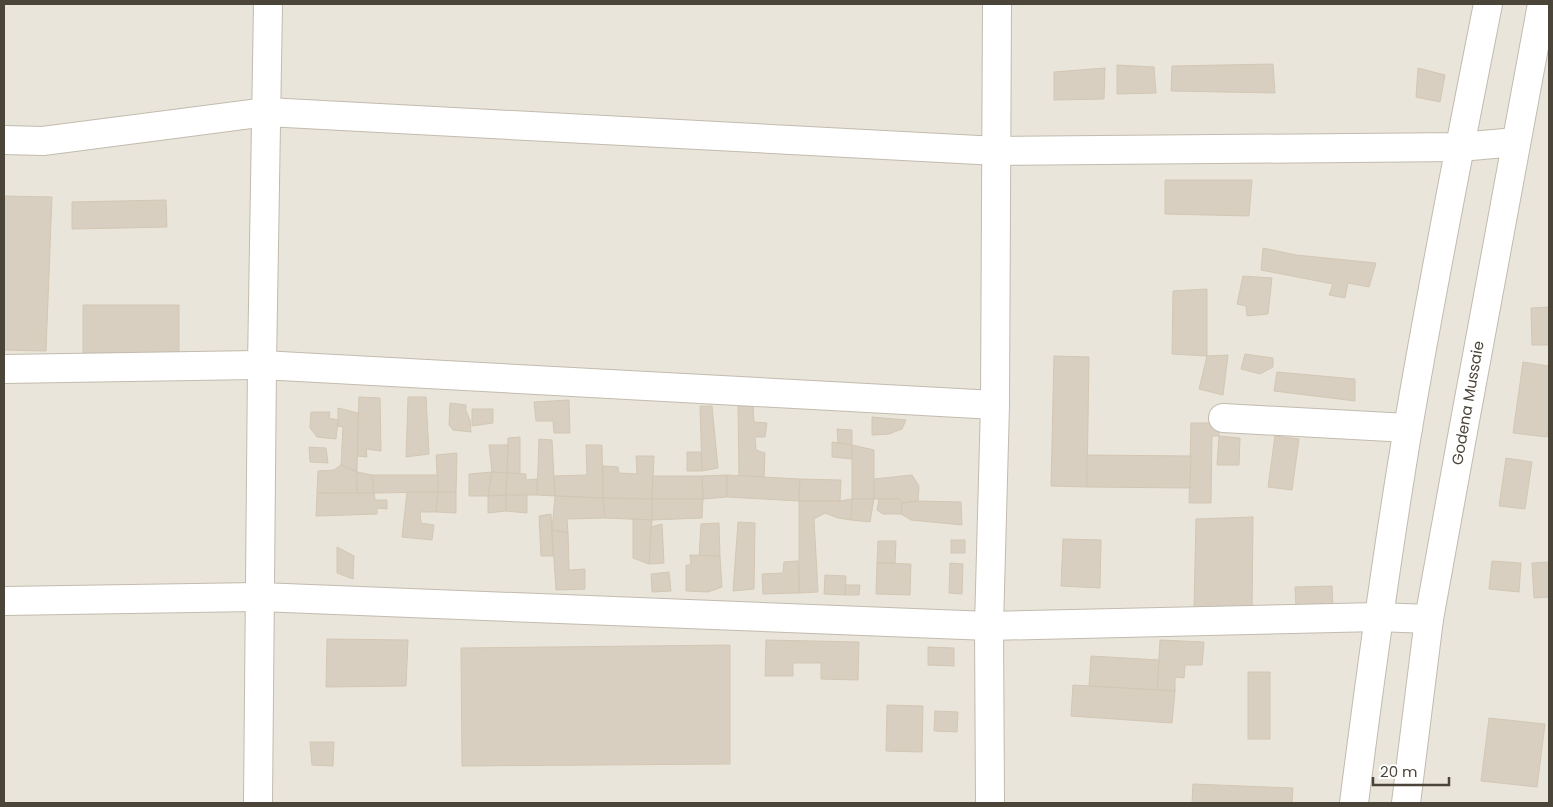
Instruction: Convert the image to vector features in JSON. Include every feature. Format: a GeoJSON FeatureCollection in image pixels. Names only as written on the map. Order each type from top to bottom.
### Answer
{"type":"FeatureCollection","features":[{"type":"Feature","properties":{"kind":"street"},"geometry":{"type":"LineString","coordinates":[[258,803],[268,4]]}},
{"type":"Feature","properties":{"kind":"street"},"geometry":{"type":"LineString","coordinates":[[990,803],[989,626],[995,405],[998,4]]}},
{"type":"Feature","properties":{"kind":"street"},"geometry":{"type":"LineString","coordinates":[[1354,803],[1378,617],[1408,428],[1488,4]]}},
{"type":"Feature","properties":{"kind":"street","name":"Godena Mussaie"},"geometry":{"type":"LineString","coordinates":[[1406,803],[1429,619],[1542,4]]}},
{"type":"Feature","properties":{"kind":"street"},"geometry":{"type":"LineString","coordinates":[[4,140],[43,141],[267,112],[998,151],[1460,146],[1516,142]]}},
{"type":"Feature","properties":{"kind":"street"},"geometry":{"type":"LineString","coordinates":[[4,369],[262,365],[995,405]]}},
{"type":"Feature","properties":{"kind":"street"},"geometry":{"type":"LineString","coordinates":[[1223,418],[1408,428]]}},
{"type":"Feature","properties":{"kind":"street"},"geometry":{"type":"LineString","coordinates":[[4,601],[260,597],[989,626],[1378,617],[1429,619]]}},
{"type":"Feature","properties":{"kind":"shaded area"},"geometry":{"type":"Polygon","coordinates":[[[4,4],[1549,4],[1549,803],[4,803],[4,4]]]}},
{"type":"Feature","properties":{"kind":"building"},"geometry":{"type":"Polygon","coordinates":[[[1273,64],[1275,93],[1171,91],[1172,66],[1273,64]]]}},
{"type":"Feature","properties":{"kind":"building"},"geometry":{"type":"Polygon","coordinates":[[[1117,65],[1154,67],[1156,93],[1117,94],[1117,65]]]}},
{"type":"Feature","properties":{"kind":"building"},"geometry":{"type":"Polygon","coordinates":[[[1105,68],[1104,99],[1054,100],[1054,72],[1105,68]]]}},
{"type":"Feature","properties":{"kind":"building"},"geometry":{"type":"Polygon","coordinates":[[[1418,68],[1445,75],[1440,102],[1416,97],[1418,68]]]}},
{"type":"Feature","properties":{"kind":"building"},"geometry":{"type":"Polygon","coordinates":[[[1165,180],[1252,180],[1249,216],[1165,214],[1165,180]]]}},
{"type":"Feature","properties":{"kind":"building"},"geometry":{"type":"Polygon","coordinates":[[[4,196],[52,197],[46,351],[4,350],[4,196]]]}},
{"type":"Feature","properties":{"kind":"building"},"geometry":{"type":"Polygon","coordinates":[[[166,200],[167,227],[72,229],[72,202],[166,200]]]}},
{"type":"Feature","properties":{"kind":"building"},"geometry":{"type":"Polygon","coordinates":[[[1263,248],[1296,255],[1376,263],[1369,287],[1348,283],[1345,298],[1329,295],[1333,284],[1261,270],[1263,248]]]}},
{"type":"Feature","properties":{"kind":"building"},"geometry":{"type":"Polygon","coordinates":[[[1243,276],[1272,278],[1268,314],[1247,316],[1246,306],[1237,304],[1243,276]]]}},
{"type":"Feature","properties":{"kind":"building"},"geometry":{"type":"Polygon","coordinates":[[[1207,289],[1207,356],[1172,354],[1173,291],[1207,289]]]}},
{"type":"Feature","properties":{"kind":"building"},"geometry":{"type":"Polygon","coordinates":[[[83,305],[179,305],[179,354],[83,353],[83,305]]]}},
{"type":"Feature","properties":{"kind":"building"},"geometry":{"type":"Polygon","coordinates":[[[1549,307],[1549,345],[1532,345],[1531,308],[1549,307]]]}},
{"type":"Feature","properties":{"kind":"building"},"geometry":{"type":"Polygon","coordinates":[[[1245,354],[1273,358],[1273,367],[1260,374],[1241,369],[1245,354]]]}},
{"type":"Feature","properties":{"kind":"building"},"geometry":{"type":"Polygon","coordinates":[[[1228,355],[1223,395],[1199,389],[1207,356],[1228,355]]]}},
{"type":"Feature","properties":{"kind":"building"},"geometry":{"type":"Polygon","coordinates":[[[1054,356],[1089,357],[1087,487],[1051,486],[1054,356]]]}},
{"type":"Feature","properties":{"kind":"building"},"geometry":{"type":"Polygon","coordinates":[[[1523,362],[1549,366],[1549,422],[1547,437],[1513,433],[1523,362]]]}},
{"type":"Feature","properties":{"kind":"building"},"geometry":{"type":"Polygon","coordinates":[[[1277,372],[1355,379],[1355,401],[1274,391],[1277,372]]]}},
{"type":"Feature","properties":{"kind":"building"},"geometry":{"type":"Polygon","coordinates":[[[359,397],[380,398],[381,451],[366,449],[367,457],[357,456],[359,397]]]}},
{"type":"Feature","properties":{"kind":"building"},"geometry":{"type":"Polygon","coordinates":[[[408,397],[426,397],[429,454],[406,457],[408,397]]]}},
{"type":"Feature","properties":{"kind":"building"},"geometry":{"type":"Polygon","coordinates":[[[569,400],[570,433],[554,433],[553,421],[536,421],[534,402],[569,400]]]}},
{"type":"Feature","properties":{"kind":"building"},"geometry":{"type":"Polygon","coordinates":[[[450,403],[466,405],[471,432],[453,430],[449,425],[450,403]]]}},
{"type":"Feature","properties":{"kind":"building"},"geometry":{"type":"Polygon","coordinates":[[[738,404],[753,406],[754,422],[767,423],[765,437],[755,437],[756,450],[765,453],[764,478],[739,476],[738,404]]]}},
{"type":"Feature","properties":{"kind":"building"},"geometry":{"type":"Polygon","coordinates":[[[700,406],[712,406],[718,468],[702,471],[700,406]]]}},
{"type":"Feature","properties":{"kind":"building"},"geometry":{"type":"Polygon","coordinates":[[[338,408],[358,413],[357,472],[341,465],[343,427],[338,426],[338,408]]]}},
{"type":"Feature","properties":{"kind":"building"},"geometry":{"type":"Polygon","coordinates":[[[472,409],[493,409],[493,423],[472,426],[472,409]]]}},
{"type":"Feature","properties":{"kind":"building"},"geometry":{"type":"Polygon","coordinates":[[[311,412],[330,412],[329,418],[338,420],[336,439],[317,437],[310,428],[311,412]]]}},
{"type":"Feature","properties":{"kind":"building"},"geometry":{"type":"Polygon","coordinates":[[[872,417],[906,420],[902,429],[889,434],[872,435],[872,417]]]}},
{"type":"Feature","properties":{"kind":"building"},"geometry":{"type":"Polygon","coordinates":[[[1191,423],[1219,423],[1219,436],[1212,436],[1211,503],[1189,503],[1191,423]]]}},
{"type":"Feature","properties":{"kind":"building"},"geometry":{"type":"Polygon","coordinates":[[[837,429],[852,430],[852,445],[838,443],[837,429]]]}},
{"type":"Feature","properties":{"kind":"building"},"geometry":{"type":"Polygon","coordinates":[[[1219,436],[1240,438],[1239,465],[1217,465],[1219,436]]]}},
{"type":"Feature","properties":{"kind":"building"},"geometry":{"type":"Polygon","coordinates":[[[1275,436],[1299,439],[1292,490],[1268,487],[1275,436]]]}},
{"type":"Feature","properties":{"kind":"building"},"geometry":{"type":"Polygon","coordinates":[[[520,437],[520,474],[507,473],[508,438],[520,437]]]}},
{"type":"Feature","properties":{"kind":"building"},"geometry":{"type":"Polygon","coordinates":[[[539,439],[552,440],[555,496],[537,495],[539,439]]]}},
{"type":"Feature","properties":{"kind":"building"},"geometry":{"type":"Polygon","coordinates":[[[832,442],[852,445],[852,459],[832,457],[832,442]]]}},
{"type":"Feature","properties":{"kind":"building"},"geometry":{"type":"Polygon","coordinates":[[[489,445],[508,445],[507,473],[492,472],[489,445]]]}},
{"type":"Feature","properties":{"kind":"building"},"geometry":{"type":"Polygon","coordinates":[[[586,445],[602,445],[603,498],[555,496],[554,476],[587,475],[586,445]]]}},
{"type":"Feature","properties":{"kind":"building"},"geometry":{"type":"Polygon","coordinates":[[[852,445],[874,450],[874,499],[852,499],[852,445]]]}},
{"type":"Feature","properties":{"kind":"building"},"geometry":{"type":"Polygon","coordinates":[[[309,447],[326,448],[328,463],[310,462],[309,447]]]}},
{"type":"Feature","properties":{"kind":"building"},"geometry":{"type":"Polygon","coordinates":[[[687,452],[701,452],[702,471],[687,471],[687,452]]]}},
{"type":"Feature","properties":{"kind":"building"},"geometry":{"type":"Polygon","coordinates":[[[457,453],[456,492],[438,492],[436,455],[457,453]]]}},
{"type":"Feature","properties":{"kind":"building"},"geometry":{"type":"Polygon","coordinates":[[[1087,455],[1191,456],[1190,488],[1087,487],[1087,455]]]}},
{"type":"Feature","properties":{"kind":"building"},"geometry":{"type":"Polygon","coordinates":[[[636,456],[654,456],[652,499],[603,498],[603,466],[618,467],[619,473],[637,474],[636,456]]]}},
{"type":"Feature","properties":{"kind":"building"},"geometry":{"type":"Polygon","coordinates":[[[1506,458],[1532,462],[1525,509],[1499,506],[1506,458]]]}},
{"type":"Feature","properties":{"kind":"building"},"geometry":{"type":"Polygon","coordinates":[[[341,465],[357,472],[357,494],[317,493],[318,471],[334,470],[341,465]]]}},
{"type":"Feature","properties":{"kind":"building"},"geometry":{"type":"Polygon","coordinates":[[[357,472],[372,475],[374,493],[357,494],[357,472]]]}},
{"type":"Feature","properties":{"kind":"building"},"geometry":{"type":"Polygon","coordinates":[[[492,472],[488,496],[469,496],[469,474],[492,472]]]}},
{"type":"Feature","properties":{"kind":"building"},"geometry":{"type":"Polygon","coordinates":[[[492,472],[507,473],[506,495],[488,496],[492,472]]]}},
{"type":"Feature","properties":{"kind":"building"},"geometry":{"type":"Polygon","coordinates":[[[507,473],[526,474],[526,480],[537,479],[537,495],[506,495],[507,473]]]}},
{"type":"Feature","properties":{"kind":"building"},"geometry":{"type":"Polygon","coordinates":[[[372,475],[438,475],[438,492],[374,493],[372,475]]]}},
{"type":"Feature","properties":{"kind":"building"},"geometry":{"type":"Polygon","coordinates":[[[727,475],[727,497],[703,499],[702,476],[727,475]]]}},
{"type":"Feature","properties":{"kind":"building"},"geometry":{"type":"Polygon","coordinates":[[[727,475],[800,479],[799,501],[727,497],[727,475]]]}},
{"type":"Feature","properties":{"kind":"building"},"geometry":{"type":"Polygon","coordinates":[[[912,475],[919,486],[918,501],[902,503],[899,499],[874,499],[874,479],[912,475]]]}},
{"type":"Feature","properties":{"kind":"building"},"geometry":{"type":"Polygon","coordinates":[[[653,476],[702,476],[703,499],[652,499],[653,476]]]}},
{"type":"Feature","properties":{"kind":"building"},"geometry":{"type":"Polygon","coordinates":[[[800,479],[841,480],[840,501],[799,501],[800,479]]]}},
{"type":"Feature","properties":{"kind":"building"},"geometry":{"type":"Polygon","coordinates":[[[407,492],[438,492],[436,512],[420,512],[421,523],[434,525],[432,540],[402,537],[407,492]]]}},
{"type":"Feature","properties":{"kind":"building"},"geometry":{"type":"Polygon","coordinates":[[[438,492],[456,492],[456,513],[436,512],[438,492]]]}},
{"type":"Feature","properties":{"kind":"building"},"geometry":{"type":"Polygon","coordinates":[[[317,493],[374,493],[375,500],[387,500],[387,509],[377,508],[377,514],[316,516],[317,493]]]}},
{"type":"Feature","properties":{"kind":"building"},"geometry":{"type":"Polygon","coordinates":[[[506,495],[506,511],[488,513],[488,496],[506,495]]]}},
{"type":"Feature","properties":{"kind":"building"},"geometry":{"type":"Polygon","coordinates":[[[506,495],[527,495],[527,513],[506,511],[506,495]]]}},
{"type":"Feature","properties":{"kind":"building"},"geometry":{"type":"Polygon","coordinates":[[[555,496],[603,498],[605,518],[567,519],[568,533],[552,530],[555,496]]]}},
{"type":"Feature","properties":{"kind":"building"},"geometry":{"type":"Polygon","coordinates":[[[603,498],[652,499],[652,520],[605,518],[603,498]]]}},
{"type":"Feature","properties":{"kind":"building"},"geometry":{"type":"Polygon","coordinates":[[[652,499],[703,499],[702,518],[652,520],[652,499]]]}},
{"type":"Feature","properties":{"kind":"building"},"geometry":{"type":"Polygon","coordinates":[[[852,499],[851,520],[825,513],[814,519],[818,592],[799,593],[799,501],[840,501],[852,499]]]}},
{"type":"Feature","properties":{"kind":"building"},"geometry":{"type":"Polygon","coordinates":[[[852,499],[874,499],[870,522],[851,520],[852,499]]]}},
{"type":"Feature","properties":{"kind":"building"},"geometry":{"type":"Polygon","coordinates":[[[879,499],[899,499],[902,503],[901,514],[883,514],[877,510],[879,499]]]}},
{"type":"Feature","properties":{"kind":"building"},"geometry":{"type":"Polygon","coordinates":[[[918,501],[961,502],[962,525],[911,520],[901,514],[902,503],[918,501]]]}},
{"type":"Feature","properties":{"kind":"building"},"geometry":{"type":"Polygon","coordinates":[[[551,514],[553,556],[541,556],[539,516],[551,514]]]}},
{"type":"Feature","properties":{"kind":"building"},"geometry":{"type":"Polygon","coordinates":[[[1253,517],[1252,612],[1194,610],[1196,519],[1253,517]]]}},
{"type":"Feature","properties":{"kind":"building"},"geometry":{"type":"Polygon","coordinates":[[[633,519],[652,520],[649,564],[633,558],[633,519]]]}},
{"type":"Feature","properties":{"kind":"building"},"geometry":{"type":"Polygon","coordinates":[[[738,522],[755,523],[754,589],[733,591],[738,522]]]}},
{"type":"Feature","properties":{"kind":"building"},"geometry":{"type":"Polygon","coordinates":[[[719,523],[720,556],[699,556],[701,524],[719,523]]]}},
{"type":"Feature","properties":{"kind":"building"},"geometry":{"type":"Polygon","coordinates":[[[662,524],[664,563],[649,564],[651,527],[662,524]]]}},
{"type":"Feature","properties":{"kind":"building"},"geometry":{"type":"Polygon","coordinates":[[[552,530],[568,533],[569,570],[585,569],[585,589],[556,590],[552,530]]]}},
{"type":"Feature","properties":{"kind":"building"},"geometry":{"type":"Polygon","coordinates":[[[1063,539],[1101,540],[1100,588],[1061,586],[1063,539]]]}},
{"type":"Feature","properties":{"kind":"building"},"geometry":{"type":"Polygon","coordinates":[[[951,540],[965,540],[965,553],[951,553],[951,540]]]}},
{"type":"Feature","properties":{"kind":"building"},"geometry":{"type":"Polygon","coordinates":[[[878,541],[896,541],[895,563],[877,563],[878,541]]]}},
{"type":"Feature","properties":{"kind":"building"},"geometry":{"type":"Polygon","coordinates":[[[337,547],[354,556],[353,579],[337,573],[337,547]]]}},
{"type":"Feature","properties":{"kind":"building"},"geometry":{"type":"Polygon","coordinates":[[[690,555],[720,556],[722,587],[708,592],[686,591],[686,565],[691,565],[690,555]]]}},
{"type":"Feature","properties":{"kind":"building"},"geometry":{"type":"Polygon","coordinates":[[[798,561],[799,593],[763,594],[762,574],[783,573],[784,562],[798,561]]]}},
{"type":"Feature","properties":{"kind":"building"},"geometry":{"type":"Polygon","coordinates":[[[1492,561],[1521,563],[1519,592],[1489,589],[1492,561]]]}},
{"type":"Feature","properties":{"kind":"building"},"geometry":{"type":"Polygon","coordinates":[[[1549,562],[1549,597],[1534,598],[1532,563],[1549,562]]]}},
{"type":"Feature","properties":{"kind":"building"},"geometry":{"type":"Polygon","coordinates":[[[877,563],[911,564],[910,595],[876,594],[877,563]]]}},
{"type":"Feature","properties":{"kind":"building"},"geometry":{"type":"Polygon","coordinates":[[[950,563],[963,564],[962,594],[949,593],[950,563]]]}},
{"type":"Feature","properties":{"kind":"building"},"geometry":{"type":"Polygon","coordinates":[[[669,572],[671,591],[652,592],[651,574],[669,572]]]}},
{"type":"Feature","properties":{"kind":"building"},"geometry":{"type":"Polygon","coordinates":[[[825,575],[846,576],[845,595],[824,594],[825,575]]]}},
{"type":"Feature","properties":{"kind":"building"},"geometry":{"type":"Polygon","coordinates":[[[846,585],[860,585],[859,595],[845,595],[846,585]]]}},
{"type":"Feature","properties":{"kind":"building"},"geometry":{"type":"Polygon","coordinates":[[[1332,586],[1333,607],[1296,608],[1295,587],[1332,586]]]}},
{"type":"Feature","properties":{"kind":"building"},"geometry":{"type":"Polygon","coordinates":[[[327,639],[408,640],[406,686],[326,687],[327,639]]]}},
{"type":"Feature","properties":{"kind":"building"},"geometry":{"type":"Polygon","coordinates":[[[766,640],[859,642],[858,680],[821,679],[821,663],[793,663],[793,676],[765,676],[766,640]]]}},
{"type":"Feature","properties":{"kind":"building"},"geometry":{"type":"Polygon","coordinates":[[[1160,640],[1204,642],[1202,665],[1185,665],[1184,678],[1175,677],[1175,691],[1157,690],[1160,640]]]}},
{"type":"Feature","properties":{"kind":"building"},"geometry":{"type":"Polygon","coordinates":[[[730,645],[730,764],[462,766],[461,648],[730,645]]]}},
{"type":"Feature","properties":{"kind":"building"},"geometry":{"type":"Polygon","coordinates":[[[928,647],[954,648],[954,666],[928,665],[928,647]]]}},
{"type":"Feature","properties":{"kind":"building"},"geometry":{"type":"Polygon","coordinates":[[[1091,656],[1159,660],[1157,690],[1089,686],[1091,656]]]}},
{"type":"Feature","properties":{"kind":"building"},"geometry":{"type":"Polygon","coordinates":[[[1248,672],[1270,672],[1270,739],[1248,739],[1248,672]]]}},
{"type":"Feature","properties":{"kind":"building"},"geometry":{"type":"Polygon","coordinates":[[[1073,685],[1175,691],[1172,723],[1071,716],[1073,685]]]}},
{"type":"Feature","properties":{"kind":"building"},"geometry":{"type":"Polygon","coordinates":[[[887,705],[923,706],[922,752],[886,751],[887,705]]]}},
{"type":"Feature","properties":{"kind":"building"},"geometry":{"type":"Polygon","coordinates":[[[935,711],[958,712],[957,732],[934,731],[935,711]]]}},
{"type":"Feature","properties":{"kind":"building"},"geometry":{"type":"Polygon","coordinates":[[[1489,718],[1545,724],[1537,787],[1481,781],[1489,718]]]}},
{"type":"Feature","properties":{"kind":"building"},"geometry":{"type":"Polygon","coordinates":[[[310,742],[334,742],[333,766],[312,765],[310,742]]]}},
{"type":"Feature","properties":{"kind":"building"},"geometry":{"type":"Polygon","coordinates":[[[1193,784],[1293,788],[1292,803],[1192,803],[1193,784]]]}}]}
